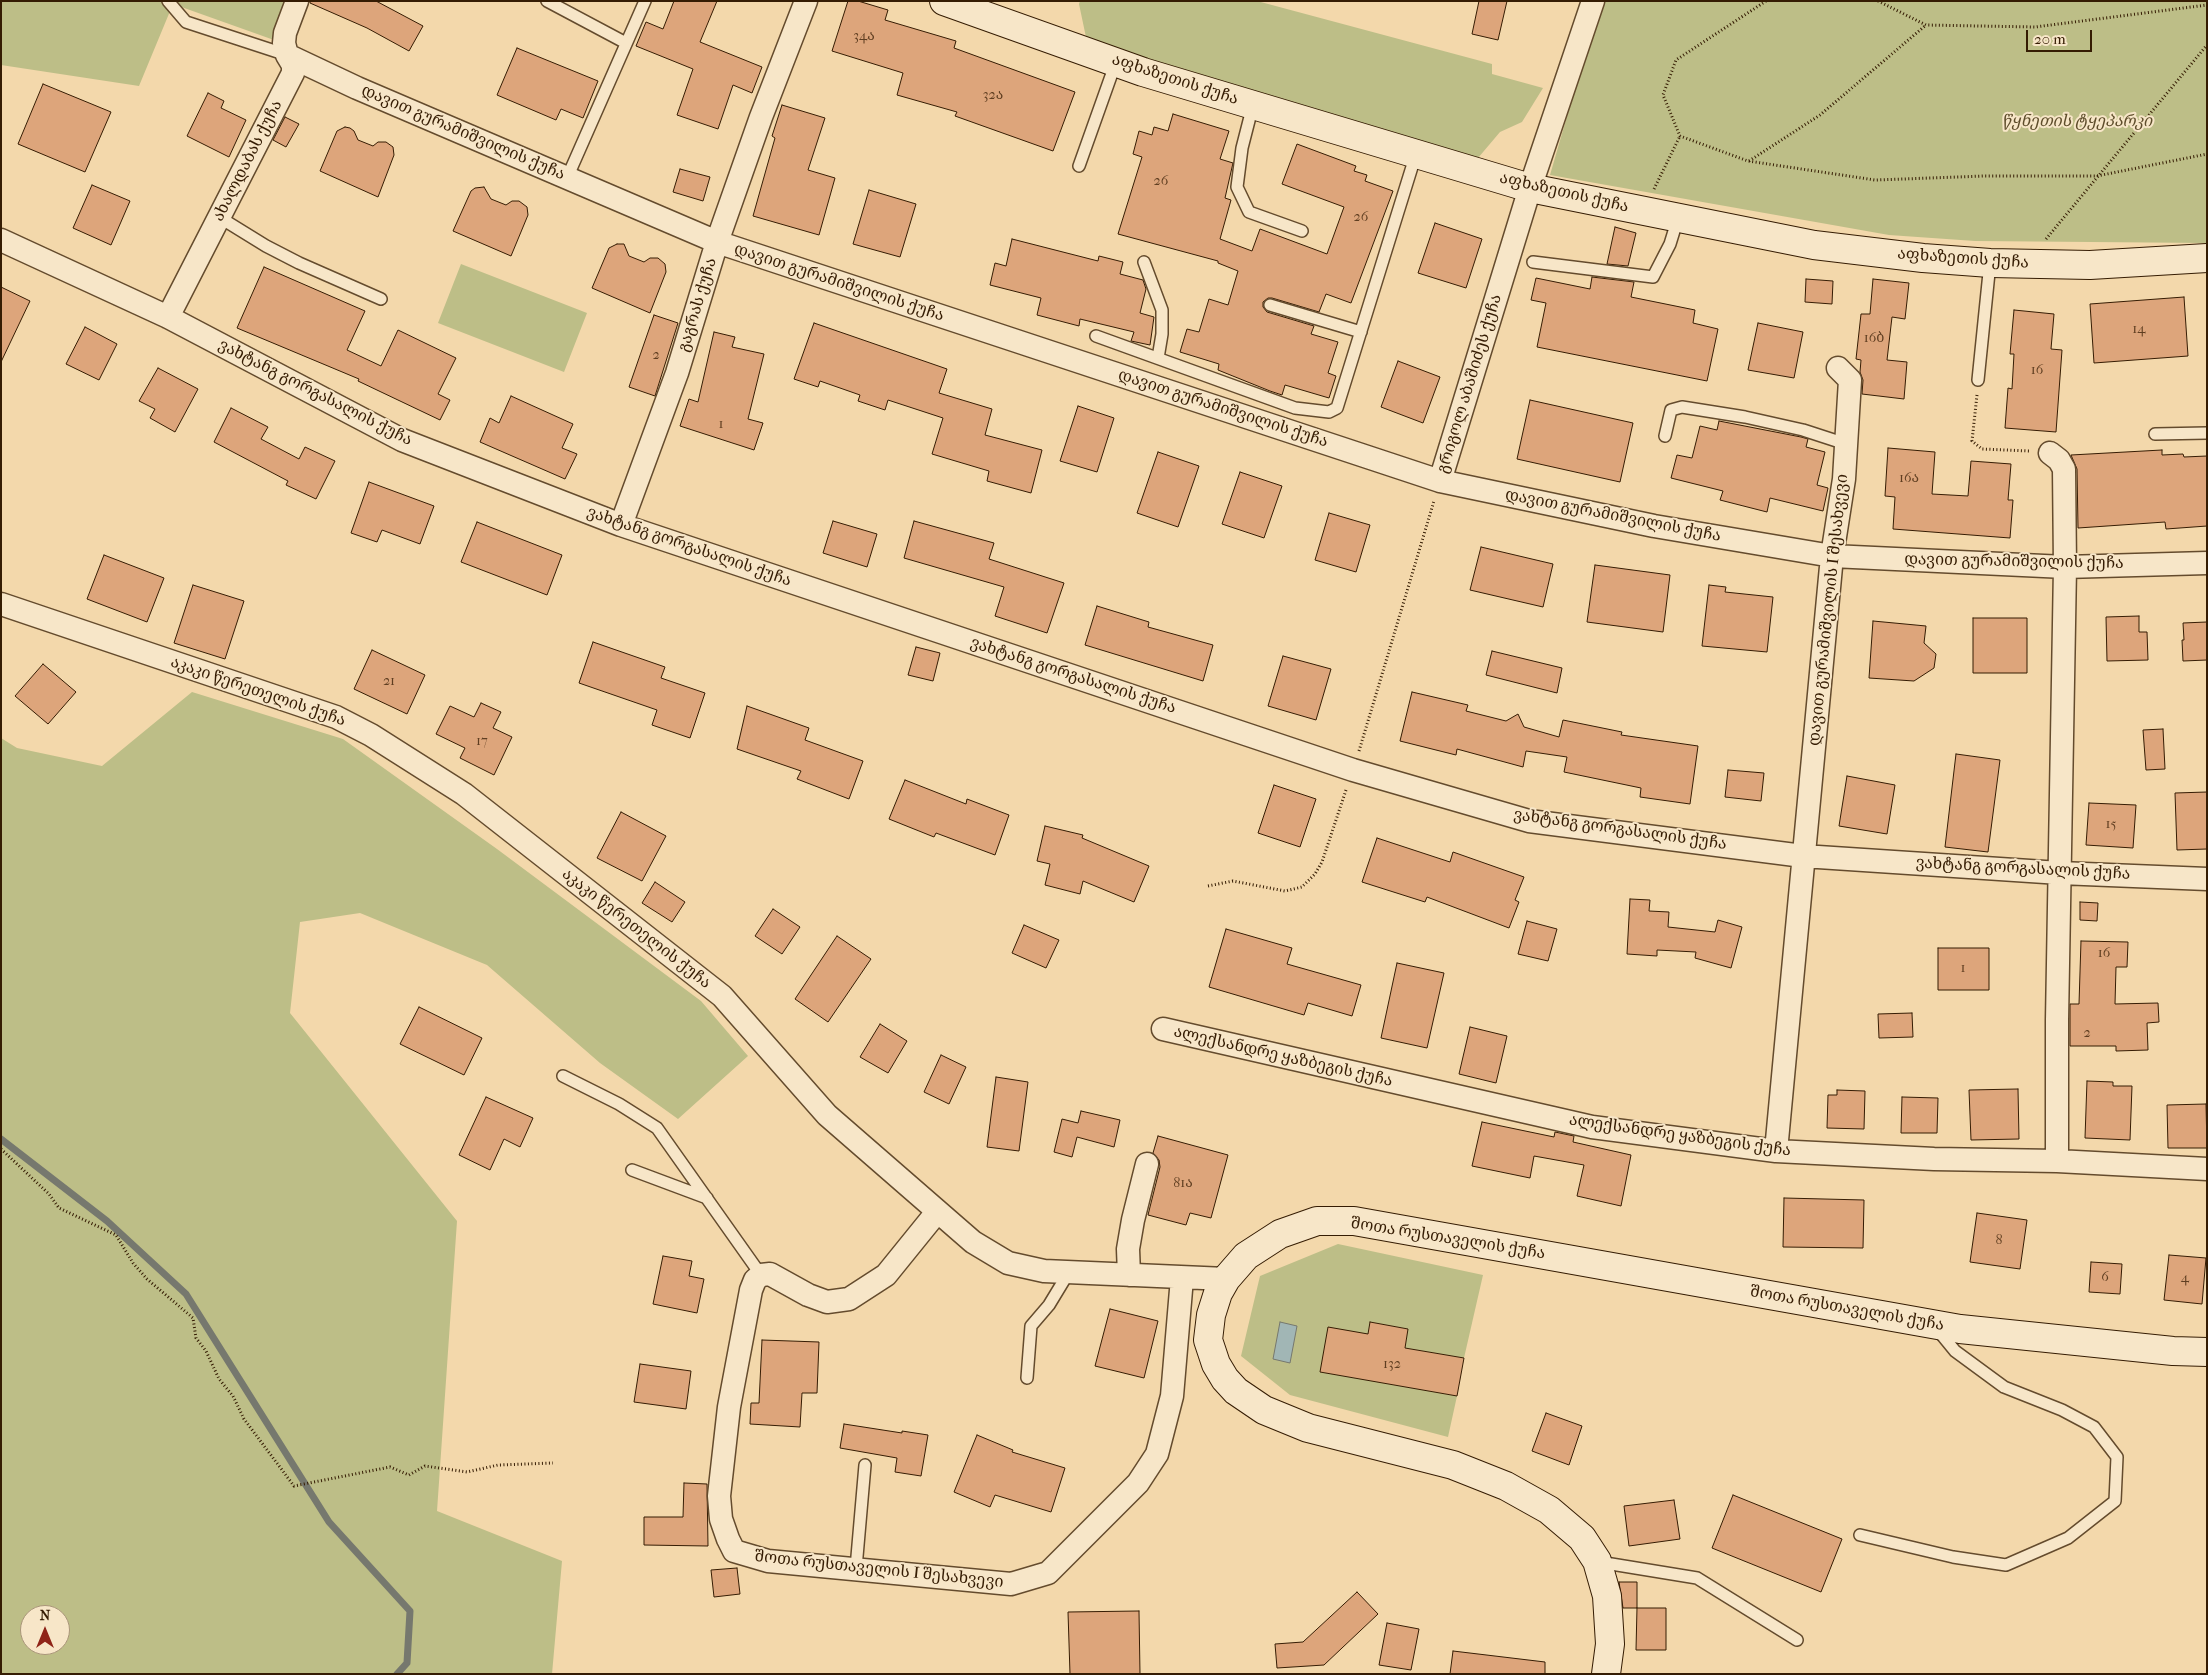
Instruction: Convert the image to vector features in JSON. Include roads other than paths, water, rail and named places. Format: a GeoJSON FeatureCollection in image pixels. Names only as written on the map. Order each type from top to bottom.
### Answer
{"type":"FeatureCollection","features":[{"type":"Feature","properties":{"kind":"main road","name":"აფხაზეთის ქუჩა"},"geometry":{"type":"LineString","coordinates":[[944,1],[1116,62],[1530,188],[1814,245],[1923,258],[1990,263],[2090,265],[2207,258]]}},
{"type":"Feature","properties":{"kind":"main road","name":"შოთა რუსთაველის ქუჩა"},"geometry":{"type":"LineString","coordinates":[[1606,1674],[1610,1644],[1607,1596],[1597,1562],[1582,1538],[1549,1510],[1506,1486],[1453,1465],[1308,1428],[1264,1410],[1236,1390],[1225,1379],[1216,1364],[1208,1340],[1211,1315],[1218,1293],[1226,1279],[1246,1256],[1280,1234],[1317,1222],[1354,1222],[1960,1329],[2207,1352]]}},
{"type":"Feature","properties":{"kind":"street","name":"ახალდაბას ქუჩა"},"geometry":{"type":"LineString","coordinates":[[168,316],[292,73],[293,65],[287,55],[284,33],[297,1]]}},
{"type":"Feature","properties":{"kind":"street","name":"გაგრას ქუჩა"},"geometry":{"type":"LineString","coordinates":[[621,525],[677,373],[717,242],[761,117],[806,1]]}},
{"type":"Feature","properties":{"kind":"street","name":"გრიგოლ აბაშიძეს ქუჩა"},"geometry":{"type":"LineString","coordinates":[[1440,481],[1530,188],[1593,1]]}},
{"type":"Feature","properties":{"kind":"street","name":"დავით გურამიშვილის ქუჩა"},"geometry":{"type":"LineString","coordinates":[[287,55],[717,242],[1440,481],[1654,526],[1832,556],[2065,567],[2207,563]]}},
{"type":"Feature","properties":{"kind":"street","name":"ვახტანგ გორგასალის ქუჩა"},"geometry":{"type":"LineString","coordinates":[[1,240],[168,316],[402,440],[621,525],[1353,770],[1529,820],[1804,856],[2060,873],[2207,879]]}},
{"type":"Feature","properties":{"kind":"street","name":"დავით გურამიშვილის I შესახვევი"},"geometry":{"type":"LineString","coordinates":[[1776,1151],[1832,556],[1844,479],[1850,380],[1838,368]]}},
{"type":"Feature","properties":{"kind":"street"},"geometry":{"type":"LineString","coordinates":[[2050,453],[2059,460],[2064,470],[2065,567],[2057,1020],[2057,1160]]}},
{"type":"Feature","properties":{"kind":"street","name":"აკაკი წერეთელის ქუჩა"},"geometry":{"type":"LineString","coordinates":[[1,604],[336,718],[371,735],[464,794],[722,996],[827,1115],[973,1242],[1008,1262],[1044,1271],[1226,1279]]}},
{"type":"Feature","properties":{"kind":"street","name":"ალექსანდრე ყაზბეგის ქუჩა"},"geometry":{"type":"LineString","coordinates":[[1163,1029],[1592,1127],[1776,1151],[1934,1159],[2057,1160],[2207,1169]]}},
{"type":"Feature","properties":{"kind":"street"},"geometry":{"type":"LineString","coordinates":[[1129,1275],[1130,1239],[1147,1164]]}},
{"type":"Feature","properties":{"kind":"street"},"geometry":{"type":"LineString","coordinates":[[761,1275],[770,1274],[808,1295],[827,1302],[849,1299],[886,1275],[937,1212]]}},
{"type":"Feature","properties":{"kind":"street","name":"შოთა რუსთაველის I შესახვევი"},"geometry":{"type":"LineString","coordinates":[[761,1275],[755,1280],[751,1290],[730,1407],[719,1496],[722,1519],[728,1540],[734,1551],[768,1562],[856,1568],[1011,1584],[1048,1573],[1138,1483],[1157,1454],[1172,1396],[1182,1278]]}},
{"type":"Feature","properties":{"kind":"lane"},"geometry":{"type":"LineString","coordinates":[[168,1],[186,22],[287,55]]}},
{"type":"Feature","properties":{"kind":"lane"},"geometry":{"type":"LineString","coordinates":[[547,1],[626,43]]}},
{"type":"Feature","properties":{"kind":"lane"},"geometry":{"type":"LineString","coordinates":[[568,178],[644,1]]}},
{"type":"Feature","properties":{"kind":"lane"},"geometry":{"type":"LineString","coordinates":[[1080,166],[1116,62]]}},
{"type":"Feature","properties":{"kind":"lane"},"geometry":{"type":"LineString","coordinates":[[1253,105],[1242,148],[1237,187],[1249,212],[1302,231]]}},
{"type":"Feature","properties":{"kind":"lane"},"geometry":{"type":"LineString","coordinates":[[1096,336],[1295,408],[1329,412],[1337,408],[1416,154]]}},
{"type":"Feature","properties":{"kind":"lane"},"geometry":{"type":"LineString","coordinates":[[219,217],[266,246],[299,263],[381,299]]}},
{"type":"Feature","properties":{"kind":"lane"},"geometry":{"type":"LineString","coordinates":[[1533,262],[1653,276],[1670,244],[1678,218]]}},
{"type":"Feature","properties":{"kind":"lane"},"geometry":{"type":"LineString","coordinates":[[1144,262],[1162,310],[1162,334],[1158,358]]}},
{"type":"Feature","properties":{"kind":"lane"},"geometry":{"type":"LineString","coordinates":[[1977,384],[1990,263]]}},
{"type":"Feature","properties":{"kind":"lane"},"geometry":{"type":"LineString","coordinates":[[1270,305],[1361,332]]}},
{"type":"Feature","properties":{"kind":"lane"},"geometry":{"type":"LineString","coordinates":[[1665,436],[1671,410],[1682,407],[1707,409],[1765,421],[1803,430],[1846,444]]}},
{"type":"Feature","properties":{"kind":"lane"},"geometry":{"type":"LineString","coordinates":[[2155,434],[2207,433]]}},
{"type":"Feature","properties":{"kind":"lane"},"geometry":{"type":"LineString","coordinates":[[563,1076],[620,1104],[657,1128],[761,1275]]}},
{"type":"Feature","properties":{"kind":"lane"},"geometry":{"type":"LineString","coordinates":[[632,1170],[708,1198]]}},
{"type":"Feature","properties":{"kind":"lane"},"geometry":{"type":"LineString","coordinates":[[1028,1378],[1031,1326],[1049,1305],[1069,1272]]}},
{"type":"Feature","properties":{"kind":"lane"},"geometry":{"type":"LineString","coordinates":[[1860,1535],[1953,1557],[2006,1565],[2068,1538],[2115,1501],[2117,1457],[2094,1427],[2062,1410],[2004,1386],[1955,1350],[1933,1324]]}},
{"type":"Feature","properties":{"kind":"lane"},"geometry":{"type":"LineString","coordinates":[[856,1568],[865,1465]]}},
{"type":"Feature","properties":{"kind":"lane"},"geometry":{"type":"LineString","coordinates":[[1597,1562],[1697,1578],[1797,1640]]}},
{"type":"Feature","properties":{"kind":"waterway"},"geometry":{"type":"LineString","coordinates":[[1,1139],[107,1221],[186,1294],[329,1522],[410,1611],[407,1663],[397,1674]]}},
{"type":"Feature","properties":{"kind":"park label","name":"წყნეთის ტყეპარკი"},"geometry":{"type":"Point","coordinates":[2077,122]}}]}
